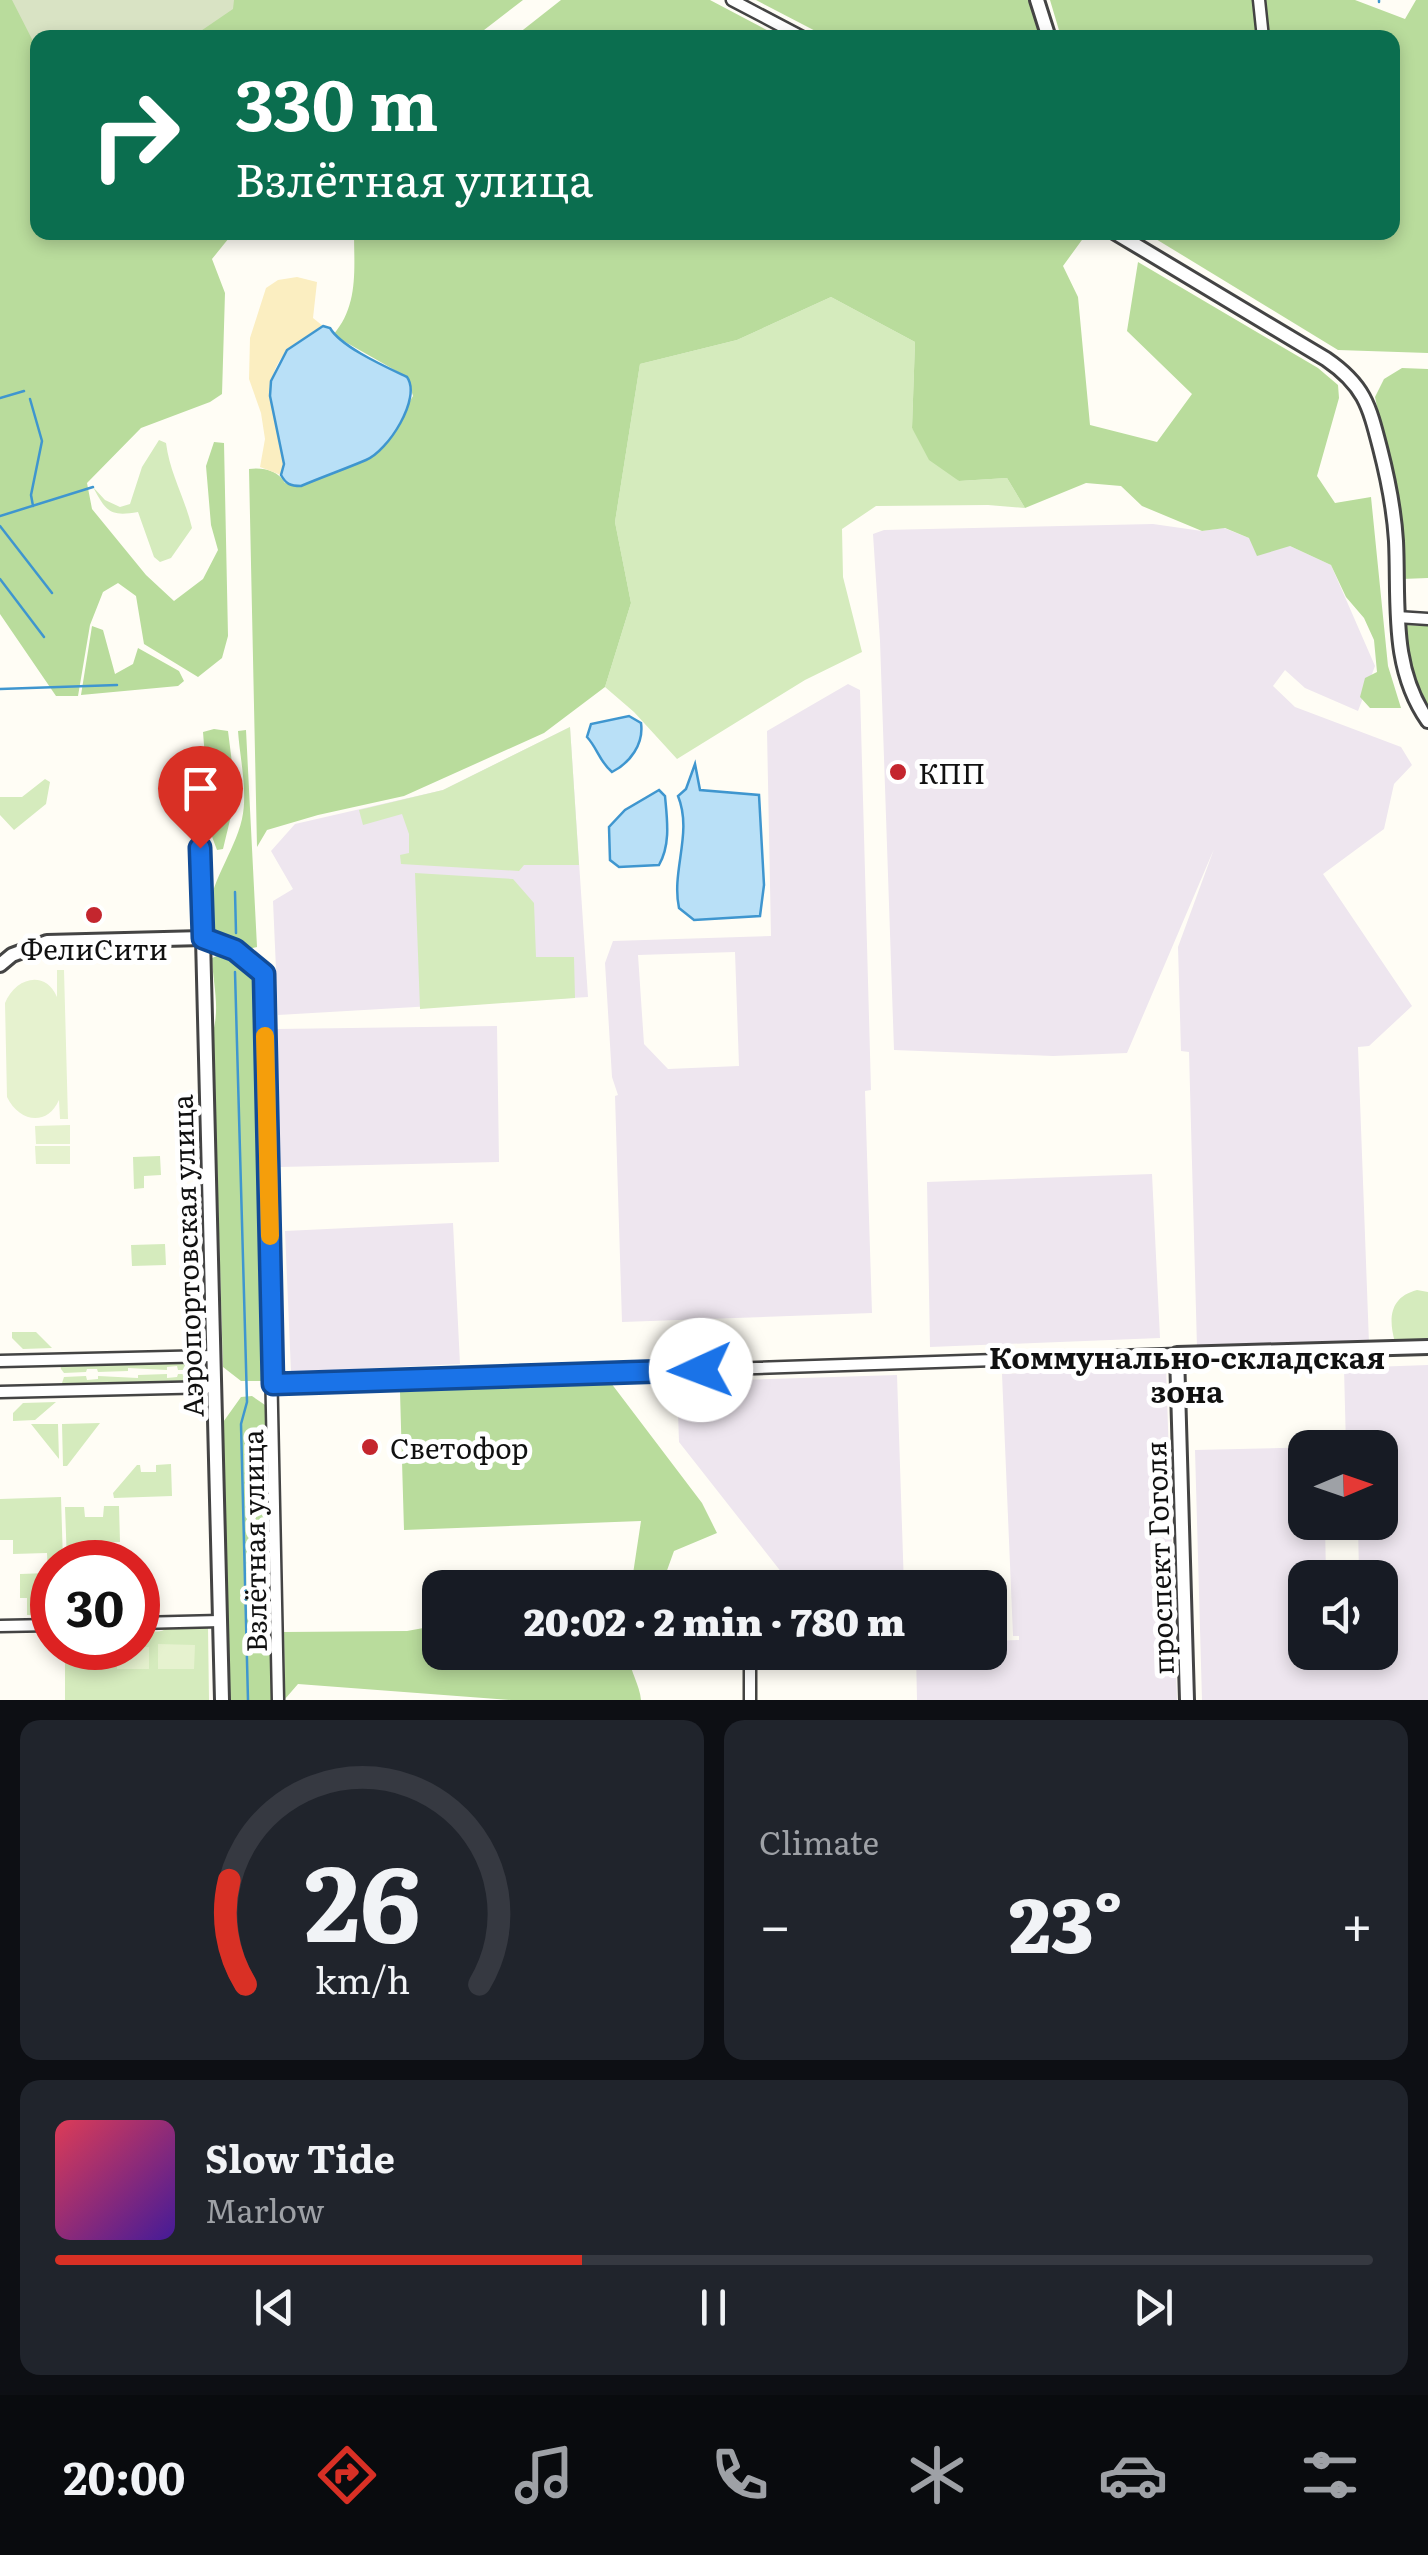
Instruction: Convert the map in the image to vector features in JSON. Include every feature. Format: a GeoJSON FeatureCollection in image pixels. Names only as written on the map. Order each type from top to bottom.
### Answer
{"type":"FeatureCollection","features":[{"type":"Feature","properties":{"kind":"street"},"geometry":{"type":"LineString","coordinates":[[732,0],[789,30]]}},
{"type":"Feature","properties":{"kind":"street"},"geometry":{"type":"LineString","coordinates":[[1037,0],[1046,30]]}},
{"type":"Feature","properties":{"kind":"street"},"geometry":{"type":"LineString","coordinates":[[1259,0],[1262,30]]}},
{"type":"Feature","properties":{"kind":"street"},"geometry":{"type":"LineString","coordinates":[[1127,240],[1326,359],[1353,380],[1365,397],[1392,499],[1397,618],[1407,682],[1428,721]]}},
{"type":"Feature","properties":{"kind":"street"},"geometry":{"type":"LineString","coordinates":[[1397,618],[1428,619]]}},
{"type":"Feature","properties":{"kind":"street","name":"Аэропортовская улица"},"geometry":{"type":"LineString","coordinates":[[200,811],[222,1700]]}},
{"type":"Feature","properties":{"kind":"street"},"geometry":{"type":"LineString","coordinates":[[0,965],[12,955],[47,942],[203,938]]}},
{"type":"Feature","properties":{"kind":"street","name":"Взлётная улица"},"geometry":{"type":"LineString","coordinates":[[203,938],[235,950],[264,974],[278,1700]]}},
{"type":"Feature","properties":{"kind":"street"},"geometry":{"type":"LineString","coordinates":[[273,1384],[1428,1347]]}},
{"type":"Feature","properties":{"kind":"street","name":"проспект Гоголя"},"geometry":{"type":"LineString","coordinates":[[1177,1354],[1188,1700]]}},
{"type":"Feature","properties":{"kind":"street"},"geometry":{"type":"LineString","coordinates":[[0,1361],[214,1356]]}},
{"type":"Feature","properties":{"kind":"street"},"geometry":{"type":"LineString","coordinates":[[0,1392],[214,1386]]}},
{"type":"Feature","properties":{"kind":"street"},"geometry":{"type":"LineString","coordinates":[[160,1622],[220,1620]]}},
{"type":"Feature","properties":{"kind":"street"},"geometry":{"type":"LineString","coordinates":[[0,1626],[30,1625]]}},
{"type":"Feature","properties":{"kind":"street"},"geometry":{"type":"LineString","coordinates":[[750,1670],[750,1700]]}},
{"type":"Feature","properties":{"kind":"shaded area"},"geometry":{"type":"Polygon","coordinates":[[[1153,524],[1202,531],[1224,528],[1249,538],[1290,546],[1331,565],[1375,666],[1358,711],[1305,688],[1285,670],[1273,686],[1295,707],[1401,747],[1412,765],[1394,784],[1384,829],[1323,874],[1412,1006],[1369,1046],[1358,1047],[1369,1343],[1197,1348],[1189,1052],[1181,1051],[1178,947],[1214,849],[1127,1053],[1053,1056],[894,1050],[873,534],[884,530],[1153,524]]]}},
{"type":"Feature","properties":{"kind":"shaded area"},"geometry":{"type":"Polygon","coordinates":[[[848,684],[860,690],[871,1090],[865,1091],[872,1313],[622,1322],[615,1096],[618,1095],[612,1077],[605,963],[613,941],[771,936],[767,731],[848,684]],[[735,952],[638,955],[644,1044],[668,1069],[739,1066],[735,952]]]}},
{"type":"Feature","properties":{"kind":"shaded area"},"geometry":{"type":"Polygon","coordinates":[[[570,727],[588,997],[278,1015],[273,901],[293,889],[271,851],[295,824],[443,790],[570,727]]]}},
{"type":"Feature","properties":{"kind":"shaded area"},"geometry":{"type":"Polygon","coordinates":[[[497,1026],[499,1162],[280,1167],[277,1029],[497,1026]]]}},
{"type":"Feature","properties":{"kind":"shaded area"},"geometry":{"type":"Polygon","coordinates":[[[1152,1174],[1160,1338],[930,1347],[927,1182],[1152,1174]]]}},
{"type":"Feature","properties":{"kind":"shaded area"},"geometry":{"type":"Polygon","coordinates":[[[453,1223],[460,1364],[291,1372],[285,1231],[453,1223]]]}},
{"type":"Feature","properties":{"kind":"shaded area"},"geometry":{"type":"Polygon","coordinates":[[[1428,1365],[1428,1700],[1202,1700],[1195,1450],[1288,1448],[1288,1540],[1325,1540],[1326,1560],[1288,1560],[1288,1670],[1398,1670],[1398,1560],[1359,1560],[1358,1540],[1398,1540],[1398,1430],[1346,1430],[1344,1368],[1428,1365]]]}},
{"type":"Feature","properties":{"kind":"shaded area"},"geometry":{"type":"Polygon","coordinates":[[[1166,1367],[1177,1700],[917,1700],[916,1670],[1007,1670],[1007,1640],[1019,1640],[1019,1636],[1013,1636],[1002,1374],[1166,1367]]]}},
{"type":"Feature","properties":{"kind":"shaded area"},"geometry":{"type":"Polygon","coordinates":[[[897,1375],[903,1570],[780,1570],[679,1442],[677,1382],[897,1375]]]}},
{"type":"Feature","properties":{"kind":"green space"},"geometry":{"type":"Polygon","coordinates":[[[0,0],[523,0],[484,30],[30,30],[30,240],[227,240],[212,259],[225,293],[222,394],[141,428],[87,483],[92,509],[146,575],[174,601],[203,579],[218,550],[211,525],[206,466],[214,442],[224,443],[228,636],[222,658],[198,677],[144,644],[136,596],[118,583],[103,592],[90,625],[78,696],[56,696],[0,614],[0,0]]]}},
{"type":"Feature","properties":{"kind":"green space"},"geometry":{"type":"Polygon","coordinates":[[[12,0],[234,0],[233,9],[202,30],[30,30],[30,35],[12,0]]]}},
{"type":"Feature","properties":{"kind":"green space"},"geometry":{"type":"Polygon","coordinates":[[[561,0],[710,0],[767,30],[523,30],[561,0]]]}},
{"type":"Feature","properties":{"kind":"green space"},"geometry":{"type":"Polygon","coordinates":[[[756,0],[1030,0],[1039,30],[814,30],[756,0]]]}},
{"type":"Feature","properties":{"kind":"green space"},"geometry":{"type":"Polygon","coordinates":[[[1050,0],[1355,0],[1405,19],[1416,0],[1428,0],[1428,353],[1338,350],[1157,240],[1400,240],[1400,30],[1059,30],[1050,0]]]}},
{"type":"Feature","properties":{"kind":"green space"},"geometry":{"type":"Polygon","coordinates":[[[354,240],[1082,240],[1063,266],[1078,297],[1090,425],[1157,442],[1192,394],[1127,331],[1138,262],[1318,368],[1338,385],[1339,398],[1317,476],[1335,503],[1371,497],[1388,666],[1401,708],[1370,708],[1360,697],[1365,678],[1377,672],[1374,640],[1331,565],[1290,546],[1257,556],[1249,538],[1225,528],[1202,531],[1142,506],[1121,486],[1086,483],[1025,508],[1007,478],[959,481],[929,460],[912,428],[915,342],[831,297],[737,340],[640,364],[615,522],[631,603],[605,687],[544,733],[404,796],[267,830],[257,847],[249,469],[269,470],[285,483],[301,486],[367,460],[382,447],[413,396],[407,377],[333,335],[347,312],[354,273],[354,240]]]}},
{"type":"Feature","properties":{"kind":"green space"},"geometry":{"type":"Polygon","coordinates":[[[831,297],[915,342],[912,428],[959,481],[1007,478],[1025,508],[876,506],[842,529],[843,577],[862,652],[805,680],[677,759],[605,687],[631,603],[615,522],[640,364],[737,340],[831,297]]]}},
{"type":"Feature","properties":{"kind":"green space"},"geometry":{"type":"Polygon","coordinates":[[[1402,368],[1428,369],[1428,578],[1402,579],[1399,510],[1375,397],[1384,379],[1402,368]]]}},
{"type":"Feature","properties":{"kind":"green space"},"geometry":{"type":"Polygon","coordinates":[[[159,440],[166,443],[192,528],[171,558],[160,562],[154,557],[138,512],[114,513],[101,502],[93,487],[105,500],[120,507],[130,504],[142,467],[159,440]]]}},
{"type":"Feature","properties":{"kind":"green space"},"geometry":{"type":"Polygon","coordinates":[[[1405,625],[1428,626],[1428,710],[1412,671],[1405,625]]]}},
{"type":"Feature","properties":{"kind":"green space"},"geometry":{"type":"Polygon","coordinates":[[[92,626],[103,630],[115,674],[133,664],[138,648],[179,671],[184,681],[178,686],[81,695],[92,626]]]}},
{"type":"Feature","properties":{"kind":"green space"},"geometry":{"type":"Polygon","coordinates":[[[570,727],[579,865],[524,865],[519,871],[401,864],[400,855],[409,853],[409,834],[402,814],[363,825],[359,810],[443,790],[570,727]]]}},
{"type":"Feature","properties":{"kind":"green space"},"geometry":{"type":"Polygon","coordinates":[[[246,730],[257,947],[248,949],[210,932],[208,917],[214,889],[242,819],[244,787],[238,731],[246,730]]]}},
{"type":"Feature","properties":{"kind":"green space"},"geometry":{"type":"Polygon","coordinates":[[[228,731],[236,795],[223,849],[217,850],[211,834],[203,732],[228,731]]]}},
{"type":"Feature","properties":{"kind":"green space"},"geometry":{"type":"Polygon","coordinates":[[[45,779],[50,782],[46,804],[14,830],[0,815],[0,797],[22,797],[45,779]]]}},
{"type":"Feature","properties":{"kind":"green space"},"geometry":{"type":"Polygon","coordinates":[[[415,873],[513,879],[534,903],[536,957],[574,957],[575,998],[420,1009],[415,873]]]}},
{"type":"Feature","properties":{"kind":"green space"},"geometry":{"type":"Polygon","coordinates":[[[224,953],[256,980],[265,1381],[241,1381],[223,1367],[212,958],[224,953]]]}},
{"type":"Feature","properties":{"kind":"green space"},"geometry":{"type":"Polygon","coordinates":[[[57,970],[64,970],[68,1119],[60,1119],[59,1100],[48,1114],[33,1118],[18,1112],[7,1097],[5,1003],[16,988],[30,980],[45,983],[57,997],[57,970]]]}},
{"type":"Feature","properties":{"kind":"green space"},"geometry":{"type":"Polygon","coordinates":[[[70,1125],[70,1144],[36,1144],[35,1126],[70,1125]]]}},
{"type":"Feature","properties":{"kind":"green space"},"geometry":{"type":"Polygon","coordinates":[[[35,1146],[70,1146],[70,1164],[36,1164],[35,1146]]]}},
{"type":"Feature","properties":{"kind":"green space"},"geometry":{"type":"Polygon","coordinates":[[[160,1156],[161,1175],[144,1176],[144,1188],[134,1189],[133,1157],[160,1156]]]}},
{"type":"Feature","properties":{"kind":"green space"},"geometry":{"type":"Polygon","coordinates":[[[165,1244],[166,1265],[132,1266],[131,1245],[165,1244]]]}},
{"type":"Feature","properties":{"kind":"green space"},"geometry":{"type":"Polygon","coordinates":[[[1417,1290],[1428,1292],[1428,1341],[1395,1342],[1393,1310],[1401,1298],[1417,1290]]]}},
{"type":"Feature","properties":{"kind":"green space"},"geometry":{"type":"Polygon","coordinates":[[[12,1332],[36,1332],[52,1348],[23,1349],[12,1338],[12,1332]]]}},
{"type":"Feature","properties":{"kind":"green space"},"geometry":{"type":"Polygon","coordinates":[[[189,1360],[189,1370],[178,1370],[177,1366],[167,1370],[87,1369],[64,1373],[60,1364],[189,1360]]]}},
{"type":"Feature","properties":{"kind":"green space"},"geometry":{"type":"Polygon","coordinates":[[[167,1374],[167,1378],[189,1374],[189,1383],[61,1386],[64,1377],[86,1376],[87,1380],[98,1376],[138,1378],[167,1374]]]}},
{"type":"Feature","properties":{"kind":"green space"},"geometry":{"type":"Polygon","coordinates":[[[611,1383],[702,1503],[717,1533],[674,1551],[667,1570],[634,1570],[641,1521],[404,1530],[400,1392],[611,1383]]]}},
{"type":"Feature","properties":{"kind":"green space"},"geometry":{"type":"Polygon","coordinates":[[[252,1396],[268,1407],[272,1700],[229,1700],[221,1425],[241,1397],[252,1396]]]}},
{"type":"Feature","properties":{"kind":"green space"},"geometry":{"type":"Polygon","coordinates":[[[56,1402],[35,1420],[13,1421],[13,1413],[23,1403],[56,1402]]]}},
{"type":"Feature","properties":{"kind":"green space"},"geometry":{"type":"Polygon","coordinates":[[[100,1423],[67,1466],[63,1466],[62,1424],[100,1423]]]}},
{"type":"Feature","properties":{"kind":"green space"},"geometry":{"type":"Polygon","coordinates":[[[31,1424],[58,1424],[59,1459],[31,1424]]]}},
{"type":"Feature","properties":{"kind":"green space"},"geometry":{"type":"Polygon","coordinates":[[[171,1464],[172,1496],[114,1498],[113,1493],[137,1465],[141,1472],[156,1472],[156,1465],[171,1464]]]}},
{"type":"Feature","properties":{"kind":"green space"},"geometry":{"type":"Polygon","coordinates":[[[61,1497],[62,1540],[30,1540],[30,1554],[13,1554],[13,1540],[0,1540],[0,1499],[61,1497]]]}},
{"type":"Feature","properties":{"kind":"green space"},"geometry":{"type":"Polygon","coordinates":[[[104,1506],[119,1506],[120,1540],[66,1540],[65,1507],[84,1507],[85,1517],[103,1517],[104,1506]]]}},
{"type":"Feature","properties":{"kind":"green space"},"geometry":{"type":"Polygon","coordinates":[[[20,1574],[30,1574],[30,1615],[27,1598],[20,1598],[20,1574]]]}},
{"type":"Feature","properties":{"kind":"green space"},"geometry":{"type":"Polygon","coordinates":[[[208,1627],[209,1700],[65,1700],[65,1670],[160,1670],[160,1631],[208,1627]]]}},
{"type":"Feature","properties":{"kind":"green space"},"geometry":{"type":"Polygon","coordinates":[[[422,1628],[422,1670],[632,1670],[641,1700],[511,1700],[298,1684],[285,1699],[284,1632],[422,1628]]]}},
{"type":"Feature","properties":{"kind":"green space"},"geometry":{"type":"Polygon","coordinates":[[[160,1644],[195,1645],[194,1669],[160,1669],[160,1644]]]}},
{"type":"Feature","properties":{"kind":"sand"},"geometry":{"type":"Polygon","coordinates":[[[297,277],[317,282],[313,318],[323,326],[290,348],[272,380],[282,443],[281,475],[260,467],[265,439],[249,379],[250,338],[266,288],[278,280],[297,277]]]}},
{"type":"Feature","properties":{"kind":"water"},"geometry":{"type":"Polygon","coordinates":[[[323,326],[354,349],[407,377],[410,398],[393,435],[375,455],[294,486],[281,475],[284,464],[270,396],[271,381],[287,350],[323,326]]]}},
{"type":"Feature","properties":{"kind":"water"},"geometry":{"type":"Polygon","coordinates":[[[629,716],[641,723],[638,745],[625,764],[612,772],[587,737],[591,724],[629,716]]]}},
{"type":"Feature","properties":{"kind":"water"},"geometry":{"type":"Polygon","coordinates":[[[695,764],[700,790],[759,795],[764,885],[760,916],[694,920],[679,908],[683,824],[678,796],[686,789],[695,764]]]}},
{"type":"Feature","properties":{"kind":"water"},"geometry":{"type":"Polygon","coordinates":[[[659,790],[665,796],[667,831],[659,865],[619,867],[610,860],[609,827],[625,810],[659,790]]]}},
{"type":"Feature","properties":{"kind":"waterway"},"geometry":{"type":"LineString","coordinates":[[0,398],[24,391]]}},
{"type":"Feature","properties":{"kind":"waterway"},"geometry":{"type":"LineString","coordinates":[[30,399],[42,441],[31,495],[33,506]]}},
{"type":"Feature","properties":{"kind":"waterway"},"geometry":{"type":"LineString","coordinates":[[0,516],[93,487]]}},
{"type":"Feature","properties":{"kind":"waterway"},"geometry":{"type":"LineString","coordinates":[[0,526],[52,593]]}},
{"type":"Feature","properties":{"kind":"waterway"},"geometry":{"type":"LineString","coordinates":[[0,579],[44,637]]}},
{"type":"Feature","properties":{"kind":"waterway"},"geometry":{"type":"LineString","coordinates":[[0,689],[117,685]]}},
{"type":"Feature","properties":{"kind":"waterway"},"geometry":{"type":"LineString","coordinates":[[235,892],[236,933]]}},
{"type":"Feature","properties":{"kind":"waterway"},"geometry":{"type":"LineString","coordinates":[[235,972],[247,1402],[241,1424],[248,1700]]}},
{"type":"Feature","properties":{"kind":"slow traffic"},"geometry":{"type":"LineString","coordinates":[[265,1036],[270,1236]]}},
{"type":"Feature","properties":{"kind":"place","name":"КПП"},"geometry":{"type":"Point","coordinates":[898,772]}},
{"type":"Feature","properties":{"kind":"place","name":"ФелиСити"},"geometry":{"type":"Point","coordinates":[94,915]}},
{"type":"Feature","properties":{"kind":"place","name":"Светофор"},"geometry":{"type":"Point","coordinates":[370,1447]}},
{"type":"Feature","properties":{"kind":"district","name":"Коммунально-складская зона"},"geometry":{"type":"Point","coordinates":[1187,1373]}},
{"type":"Feature","properties":{"kind":"route"},"geometry":{"type":"LineString","coordinates":[[200,848],[203,938],[235,950],[264,974],[273,1384],[701,1370]]}}]}
